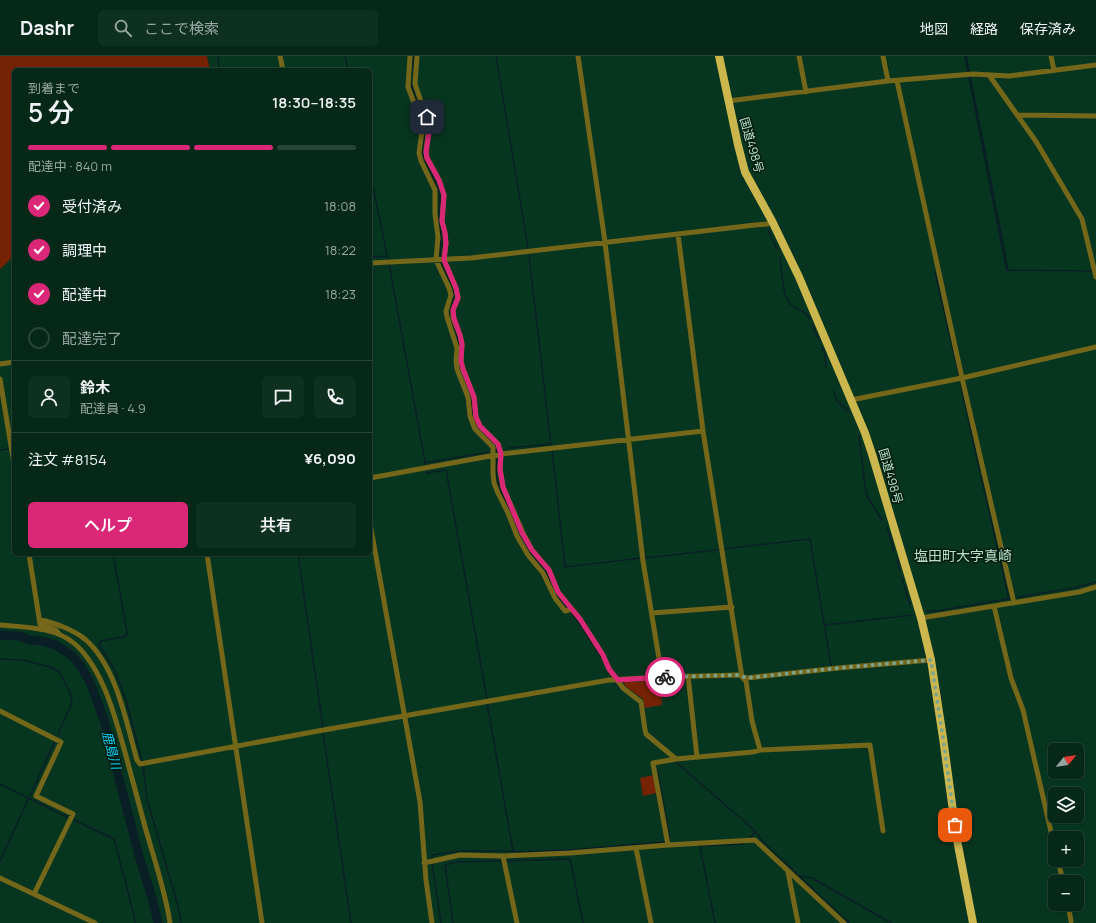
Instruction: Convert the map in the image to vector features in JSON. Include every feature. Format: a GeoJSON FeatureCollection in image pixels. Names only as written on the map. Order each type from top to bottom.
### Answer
{"type":"FeatureCollection","features":[{"type":"Feature","properties":{"kind":"highway","name":"国道498号"},"geometry":{"type":"LineString","coordinates":[[719,56],[745,172],[772,221],[799,277],[872,454],[931,660],[957,840],[973,923]]}},
{"type":"Feature","properties":{"kind":"street"},"geometry":{"type":"LineString","coordinates":[[280,56],[283,68]]}},
{"type":"Feature","properties":{"kind":"street"},"geometry":{"type":"LineString","coordinates":[[410,56],[408,87],[420,120],[422,131],[418,152],[435,190],[435,220],[438,237],[436,260],[451,295],[446,311],[446,318],[457,348],[456,361],[468,396],[470,416],[475,429],[493,447],[494,483],[508,512],[517,536],[528,555],[543,573],[554,598],[564,611],[572,609]]}},
{"type":"Feature","properties":{"kind":"street"},"geometry":{"type":"LineString","coordinates":[[417,56],[415,84],[429,125],[426,152],[427,158],[439,180],[444,195],[442,221],[446,243],[444,260],[456,288],[458,298],[453,310],[454,318],[462,344],[462,365],[474,397],[476,417],[480,426],[498,444],[501,454],[500,469],[503,487],[522,533],[532,550],[549,570],[558,592],[572,609],[603,655],[609,669],[623,688],[641,702],[646,734],[674,759]]}},
{"type":"Feature","properties":{"kind":"street"},"geometry":{"type":"LineString","coordinates":[[578,56],[605,242],[642,555],[662,677]]}},
{"type":"Feature","properties":{"kind":"street"},"geometry":{"type":"LineString","coordinates":[[799,56],[806,92]]}},
{"type":"Feature","properties":{"kind":"street"},"geometry":{"type":"LineString","coordinates":[[883,56],[888,82]]}},
{"type":"Feature","properties":{"kind":"street"},"geometry":{"type":"LineString","coordinates":[[1051,56],[1054,70]]}},
{"type":"Feature","properties":{"kind":"street"},"geometry":{"type":"LineString","coordinates":[[728,101],[897,81],[973,74],[1009,76],[1096,65]]}},
{"type":"Feature","properties":{"kind":"street"},"geometry":{"type":"LineString","coordinates":[[989,75],[1037,143],[1082,219],[1096,277]]}},
{"type":"Feature","properties":{"kind":"street"},"geometry":{"type":"LineString","coordinates":[[897,81],[962,378],[1014,603]]}},
{"type":"Feature","properties":{"kind":"street"},"geometry":{"type":"LineString","coordinates":[[1018,115],[1096,116]]}},
{"type":"Feature","properties":{"kind":"street"},"geometry":{"type":"LineString","coordinates":[[372,263],[444,260],[755,226],[767,224],[772,221]]}},
{"type":"Feature","properties":{"kind":"street"},"geometry":{"type":"LineString","coordinates":[[678,234],[703,431],[742,677],[746,681],[752,721],[760,750]]}},
{"type":"Feature","properties":{"kind":"street"},"geometry":{"type":"LineString","coordinates":[[851,400],[962,378],[1096,347]]}},
{"type":"Feature","properties":{"kind":"street"},"geometry":{"type":"LineString","coordinates":[[0,364],[12,362]]}},
{"type":"Feature","properties":{"kind":"street"},"geometry":{"type":"LineString","coordinates":[[0,379],[12,451]]}},
{"type":"Feature","properties":{"kind":"street"},"geometry":{"type":"LineString","coordinates":[[372,478],[501,454],[703,431]]}},
{"type":"Feature","properties":{"kind":"street"},"geometry":{"type":"LineString","coordinates":[[372,534],[420,802],[432,923]]}},
{"type":"Feature","properties":{"kind":"street"},"geometry":{"type":"LineString","coordinates":[[29,556],[40,624],[56,630],[85,654],[98,676],[114,716],[170,923]]}},
{"type":"Feature","properties":{"kind":"street"},"geometry":{"type":"LineString","coordinates":[[207,556],[262,923]]}},
{"type":"Feature","properties":{"kind":"street"},"geometry":{"type":"LineString","coordinates":[[920,618],[1079,592],[1096,587]]}},
{"type":"Feature","properties":{"kind":"street"},"geometry":{"type":"LineString","coordinates":[[994,606],[1011,678],[1023,710],[1051,831]]}},
{"type":"Feature","properties":{"kind":"street"},"geometry":{"type":"LineString","coordinates":[[652,613],[732,607]]}},
{"type":"Feature","properties":{"kind":"street"},"geometry":{"type":"LineString","coordinates":[[39,619],[64,626],[86,640],[96,652],[108,671],[117,691],[137,760],[140,764],[328,729],[487,703],[609,680],[738,675],[747,678],[931,660]]}},
{"type":"Feature","properties":{"kind":"street"},"geometry":{"type":"LineString","coordinates":[[0,625],[33,628],[59,634]]}},
{"type":"Feature","properties":{"kind":"street"},"geometry":{"type":"LineString","coordinates":[[688,676],[698,757]]}},
{"type":"Feature","properties":{"kind":"street"},"geometry":{"type":"LineString","coordinates":[[0,711],[61,742],[36,796],[73,814],[34,894]]}},
{"type":"Feature","properties":{"kind":"street"},"geometry":{"type":"LineString","coordinates":[[668,845],[653,763],[674,759],[753,752],[760,750],[870,745],[883,831]]}},
{"type":"Feature","properties":{"kind":"street"},"geometry":{"type":"LineString","coordinates":[[426,862],[460,855],[503,856],[755,840],[844,923]]}},
{"type":"Feature","properties":{"kind":"street"},"geometry":{"type":"LineString","coordinates":[[636,848],[650,923]]}},
{"type":"Feature","properties":{"kind":"street"},"geometry":{"type":"LineString","coordinates":[[503,856],[517,923]]}},
{"type":"Feature","properties":{"kind":"street"},"geometry":{"type":"LineString","coordinates":[[788,872],[798,923]]}},
{"type":"Feature","properties":{"kind":"street"},"geometry":{"type":"LineString","coordinates":[[0,878],[95,923]]}},
{"type":"Feature","properties":{"kind":"street"},"geometry":{"type":"LineString","coordinates":[[1070,911],[1072,921]]}},
{"type":"Feature","properties":{"kind":"shaded area"},"geometry":{"type":"Polygon","coordinates":[[[0,56],[207,56],[210,68],[12,68],[12,258],[0,269],[0,56]]]}},
{"type":"Feature","properties":{"kind":"shaded area"},"geometry":{"type":"Polygon","coordinates":[[[660,681],[662,705],[645,708],[643,699],[625,686],[624,682],[660,681]]]}},
{"type":"Feature","properties":{"kind":"shaded area"},"geometry":{"type":"Polygon","coordinates":[[[653,775],[657,793],[643,796],[640,778],[653,775]]]}},
{"type":"Feature","properties":{"kind":"water"},"geometry":{"type":"Polygon","coordinates":[[[964,56],[967,56],[1009,271],[1006,271],[964,56]]]}},
{"type":"Feature","properties":{"kind":"waterway"},"geometry":{"type":"LineString","coordinates":[[218,56],[219,68]]}},
{"type":"Feature","properties":{"kind":"waterway"},"geometry":{"type":"LineString","coordinates":[[345,56],[348,68]]}},
{"type":"Feature","properties":{"kind":"waterway"},"geometry":{"type":"LineString","coordinates":[[411,76],[414,56]]}},
{"type":"Feature","properties":{"kind":"waterway"},"geometry":{"type":"LineString","coordinates":[[496,56],[528,247]]}},
{"type":"Feature","properties":{"kind":"waterway"},"geometry":{"type":"LineString","coordinates":[[411,82],[425,122],[426,133],[423,145]]}},
{"type":"Feature","properties":{"kind":"waterway"},"geometry":{"type":"LineString","coordinates":[[422,149],[424,158],[440,195],[440,256]]}},
{"type":"Feature","properties":{"kind":"waterway"},"geometry":{"type":"LineString","coordinates":[[372,183],[387,255]]}},
{"type":"Feature","properties":{"kind":"waterway"},"geometry":{"type":"LineString","coordinates":[[768,230],[777,249]]}},
{"type":"Feature","properties":{"kind":"waterway"},"geometry":{"type":"LineString","coordinates":[[529,255],[551,446]]}},
{"type":"Feature","properties":{"kind":"waterway"},"geometry":{"type":"LineString","coordinates":[[372,257],[387,256],[388,261]]}},
{"type":"Feature","properties":{"kind":"waterway"},"geometry":{"type":"LineString","coordinates":[[780,258],[787,300],[790,304],[804,312],[810,319]]}},
{"type":"Feature","properties":{"kind":"waterway"},"geometry":{"type":"LineString","coordinates":[[389,264],[427,473],[446,470],[487,699]]}},
{"type":"Feature","properties":{"kind":"waterway"},"geometry":{"type":"LineString","coordinates":[[441,264],[451,283]]}},
{"type":"Feature","properties":{"kind":"waterway"},"geometry":{"type":"LineString","coordinates":[[1008,270],[1094,271]]}},
{"type":"Feature","properties":{"kind":"waterway"},"geometry":{"type":"LineString","coordinates":[[935,272],[959,376]]}},
{"type":"Feature","properties":{"kind":"waterway"},"geometry":{"type":"LineString","coordinates":[[450,318],[454,289]]}},
{"type":"Feature","properties":{"kind":"waterway"},"geometry":{"type":"LineString","coordinates":[[451,321],[457,335],[459,348]]}},
{"type":"Feature","properties":{"kind":"waterway"},"geometry":{"type":"LineString","coordinates":[[813,326],[819,340]]}},
{"type":"Feature","properties":{"kind":"waterway"},"geometry":{"type":"LineString","coordinates":[[822,347],[825,354],[826,367]]}},
{"type":"Feature","properties":{"kind":"waterway"},"geometry":{"type":"LineString","coordinates":[[459,362],[466,383]]}},
{"type":"Feature","properties":{"kind":"waterway"},"geometry":{"type":"LineString","coordinates":[[960,381],[980,472]]}},
{"type":"Feature","properties":{"kind":"waterway"},"geometry":{"type":"LineString","coordinates":[[833,391],[838,402],[848,411]]}},
{"type":"Feature","properties":{"kind":"waterway"},"geometry":{"type":"LineString","coordinates":[[470,394],[473,417],[476,423]]}},
{"type":"Feature","properties":{"kind":"waterway"},"geometry":{"type":"LineString","coordinates":[[484,434],[495,445],[497,453],[496,477],[501,493],[530,553],[546,571],[552,587]]}},
{"type":"Feature","properties":{"kind":"waterway"},"geometry":{"type":"LineString","coordinates":[[859,436],[865,486],[868,498],[882,520]]}},
{"type":"Feature","properties":{"kind":"waterway"},"geometry":{"type":"LineString","coordinates":[[509,448],[550,444]]}},
{"type":"Feature","properties":{"kind":"waterway"},"geometry":{"type":"LineString","coordinates":[[0,450],[12,448]]}},
{"type":"Feature","properties":{"kind":"waterway"},"geometry":{"type":"LineString","coordinates":[[552,450],[565,567],[641,558]]}},
{"type":"Feature","properties":{"kind":"waterway"},"geometry":{"type":"LineString","coordinates":[[425,463],[489,452]]}},
{"type":"Feature","properties":{"kind":"waterway"},"geometry":{"type":"LineString","coordinates":[[981,476],[1009,599]]}},
{"type":"Feature","properties":{"kind":"waterway"},"geometry":{"type":"LineString","coordinates":[[887,527],[894,551]]}},
{"type":"Feature","properties":{"kind":"waterway"},"geometry":{"type":"LineString","coordinates":[[645,558],[810,539],[831,665]]}},
{"type":"Feature","properties":{"kind":"waterway"},"geometry":{"type":"LineString","coordinates":[[113,556],[127,635],[101,641],[99,645],[114,669],[125,697],[142,761]]}},
{"type":"Feature","properties":{"kind":"waterway"},"geometry":{"type":"LineString","coordinates":[[298,556],[323,728]]}},
{"type":"Feature","properties":{"kind":"waterway"},"geometry":{"type":"LineString","coordinates":[[897,559],[900,571]]}},
{"type":"Feature","properties":{"kind":"waterway"},"geometry":{"type":"LineString","coordinates":[[902,578],[910,605]]}},
{"type":"Feature","properties":{"kind":"waterway"},"geometry":{"type":"LineString","coordinates":[[927,611],[937,611],[1078,587],[1096,582]]}},
{"type":"Feature","properties":{"kind":"waterway"},"geometry":{"type":"LineString","coordinates":[[556,595],[577,620],[601,657]]}},
{"type":"Feature","properties":{"kind":"waterway"},"geometry":{"type":"LineString","coordinates":[[824,625],[913,615]]}},
{"type":"Feature","properties":{"kind":"waterway","name":"鹿島川"},"geometry":{"type":"LineString","coordinates":[[0,635],[18,636],[56,645],[71,655],[80,665],[90,682],[104,720],[158,923]]}},
{"type":"Feature","properties":{"kind":"waterway"},"geometry":{"type":"LineString","coordinates":[[0,659],[23,660],[50,667],[59,672],[70,692],[72,703],[58,734]]}},
{"type":"Feature","properties":{"kind":"waterway"},"geometry":{"type":"LineString","coordinates":[[607,670],[612,678]]}},
{"type":"Feature","properties":{"kind":"waterway"},"geometry":{"type":"LineString","coordinates":[[614,681],[621,689]]}},
{"type":"Feature","properties":{"kind":"waterway"},"geometry":{"type":"LineString","coordinates":[[432,860],[432,855],[460,851],[513,851],[487,703]]}},
{"type":"Feature","properties":{"kind":"waterway"},"geometry":{"type":"LineString","coordinates":[[323,732],[351,923]]}},
{"type":"Feature","properties":{"kind":"waterway"},"geometry":{"type":"LineString","coordinates":[[0,861],[55,741]]}},
{"type":"Feature","properties":{"kind":"waterway"},"geometry":{"type":"LineString","coordinates":[[675,761],[754,830],[763,842],[849,923]]}},
{"type":"Feature","properties":{"kind":"waterway"},"geometry":{"type":"LineString","coordinates":[[143,765],[147,799],[178,906],[181,923]]}},
{"type":"Feature","properties":{"kind":"waterway"},"geometry":{"type":"LineString","coordinates":[[657,768],[670,840]]}},
{"type":"Feature","properties":{"kind":"waterway"},"geometry":{"type":"LineString","coordinates":[[0,784],[67,817]]}},
{"type":"Feature","properties":{"kind":"waterway"},"geometry":{"type":"LineString","coordinates":[[74,820],[114,839],[135,923]]}},
{"type":"Feature","properties":{"kind":"waterway"},"geometry":{"type":"LineString","coordinates":[[750,838],[755,832]]}},
{"type":"Feature","properties":{"kind":"waterway"},"geometry":{"type":"LineString","coordinates":[[513,851],[569,850],[664,842]]}},
{"type":"Feature","properties":{"kind":"waterway"},"geometry":{"type":"LineString","coordinates":[[715,923],[700,846],[744,844]]}},
{"type":"Feature","properties":{"kind":"waterway"},"geometry":{"type":"LineString","coordinates":[[453,923],[445,865],[457,862],[570,859],[583,923]]}},
{"type":"Feature","properties":{"kind":"waterway"},"geometry":{"type":"LineString","coordinates":[[432,863],[441,923]]}},
{"type":"Feature","properties":{"kind":"waterway"},"geometry":{"type":"LineString","coordinates":[[799,876],[812,878],[891,923]]}},
{"type":"Feature","properties":{"kind":"way so far"},"geometry":{"type":"LineString","coordinates":[[665,677],[738,675],[747,678],[931,660],[955,825]]}},
{"type":"Feature","properties":{"kind":"district","name":"塩田町大字真崎"},"geometry":{"type":"Point","coordinates":[963,555]}},
{"type":"Feature","properties":{"kind":"route"},"geometry":{"type":"LineString","coordinates":[[427,117],[429,133],[426,152],[427,158],[439,180],[444,195],[442,221],[446,243],[444,260],[456,288],[458,298],[453,310],[462,344],[461,361],[474,397],[476,417],[480,426],[498,444],[501,454],[501,477],[507,499],[514,511],[522,533],[532,550],[549,570],[558,592],[580,619],[603,655],[609,669],[618,680],[665,677]]}}]}
